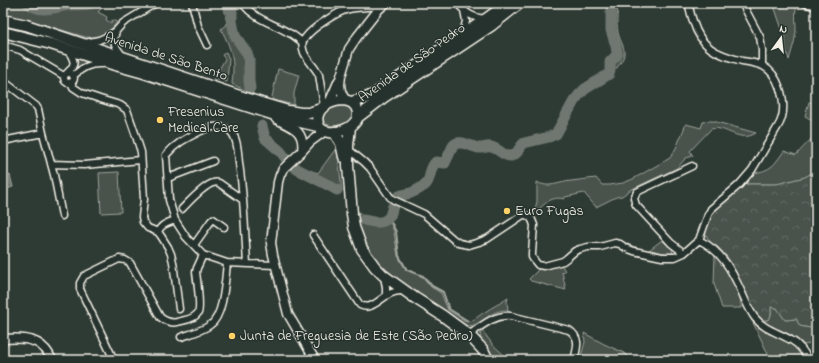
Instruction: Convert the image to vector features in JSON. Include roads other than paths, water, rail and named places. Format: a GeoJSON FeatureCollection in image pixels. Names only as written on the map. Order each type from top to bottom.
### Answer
{"type":"FeatureCollection","features":[{"type":"Feature","properties":{"kind":"main road","name":"Avenida de São Pedro"},"geometry":{"type":"LineString","coordinates":[[324,106],[336,101],[366,98],[375,94],[462,36],[508,3]]}},
{"type":"Feature","properties":{"kind":"main road","name":"Avenida de São Pedro"},"geometry":{"type":"LineString","coordinates":[[350,127],[358,118],[380,100],[492,25],[520,3]]}},
{"type":"Feature","properties":{"kind":"main road","name":"Avenida de São Bento"},"geometry":{"type":"LineString","coordinates":[[3,20],[26,25],[288,111],[305,113],[324,106]]}},
{"type":"Feature","properties":{"kind":"main road","name":"Avenida de São Bento"},"geometry":{"type":"LineString","coordinates":[[3,32],[144,73],[287,120],[326,130]]}},
{"type":"Feature","properties":{"kind":"main road","name":"Avenida de São Pedro"},"geometry":{"type":"LineString","coordinates":[[348,101],[354,104],[358,109],[358,118]]}},
{"type":"Feature","properties":{"kind":"main road"},"geometry":{"type":"LineString","coordinates":[[324,106],[317,117],[326,130],[344,146]]}},
{"type":"Feature","properties":{"kind":"main road"},"geometry":{"type":"LineString","coordinates":[[326,130],[342,131],[350,127]]}},
{"type":"Feature","properties":{"kind":"main road"},"geometry":{"type":"LineString","coordinates":[[350,127],[344,146],[348,166],[354,227],[362,249],[375,267],[395,287],[437,312],[469,335],[483,350],[488,360]]}},
{"type":"Feature","properties":{"kind":"street"},"geometry":{"type":"LineString","coordinates":[[82,43],[99,40],[108,36],[116,31],[123,23],[156,3]]}},
{"type":"Feature","properties":{"kind":"street"},"geometry":{"type":"LineString","coordinates":[[192,3],[198,26],[207,45]]}},
{"type":"Feature","properties":{"kind":"street"},"geometry":{"type":"LineString","coordinates":[[242,3],[259,18],[289,32],[302,42]]}},
{"type":"Feature","properties":{"kind":"street"},"geometry":{"type":"LineString","coordinates":[[457,3],[473,17],[486,19]]}},
{"type":"Feature","properties":{"kind":"street"},"geometry":{"type":"LineString","coordinates":[[344,146],[370,168],[392,199],[424,214],[452,239],[464,244],[473,244],[487,239],[516,219],[526,215],[530,217],[533,222],[532,257],[536,263],[541,266],[549,265],[567,258],[580,248],[600,247],[615,243],[634,251],[662,257],[675,257],[684,253],[699,240],[711,209],[739,185],[752,170],[781,122],[782,115],[782,99],[775,76],[762,65],[741,61],[724,55],[716,52],[705,44],[694,25],[689,3]]}},
{"type":"Feature","properties":{"kind":"street"},"geometry":{"type":"LineString","coordinates":[[742,3],[760,37],[762,65]]}},
{"type":"Feature","properties":{"kind":"street"},"geometry":{"type":"LineString","coordinates":[[804,3],[816,7]]}},
{"type":"Feature","properties":{"kind":"street"},"geometry":{"type":"LineString","coordinates":[[324,106],[319,75],[304,54],[302,42],[305,37],[315,29],[340,12],[348,9],[384,5]]}},
{"type":"Feature","properties":{"kind":"street"},"geometry":{"type":"LineString","coordinates":[[348,101],[340,88],[341,76],[349,49],[379,9],[384,5]]}},
{"type":"Feature","properties":{"kind":"street"},"geometry":{"type":"LineString","coordinates":[[462,36],[466,21],[464,10]]}},
{"type":"Feature","properties":{"kind":"street"},"geometry":{"type":"LineString","coordinates":[[116,31],[114,43],[123,57]]}},
{"type":"Feature","properties":{"kind":"street"},"geometry":{"type":"LineString","coordinates":[[3,45],[20,50],[69,77],[73,87],[82,93],[120,104],[127,110],[140,152],[144,199],[142,217],[143,222],[148,228],[158,232],[171,254],[179,309]]}},
{"type":"Feature","properties":{"kind":"street"},"geometry":{"type":"LineString","coordinates":[[68,50],[74,63],[69,77]]}},
{"type":"Feature","properties":{"kind":"street"},"geometry":{"type":"LineString","coordinates":[[69,77],[83,67],[89,65],[115,65]]}},
{"type":"Feature","properties":{"kind":"street"},"geometry":{"type":"LineString","coordinates":[[324,106],[341,76]]}},
{"type":"Feature","properties":{"kind":"street"},"geometry":{"type":"LineString","coordinates":[[6,83],[38,109],[62,216]]}},
{"type":"Feature","properties":{"kind":"street"},"geometry":{"type":"LineString","coordinates":[[253,109],[296,130],[302,139],[302,151]]}},
{"type":"Feature","properties":{"kind":"street"},"geometry":{"type":"LineString","coordinates":[[247,264],[242,180],[237,146],[233,134],[227,129],[217,126],[206,128],[182,141],[172,148],[166,155],[169,200],[175,220],[186,237],[203,255],[226,263],[247,264],[276,265]]}},
{"type":"Feature","properties":{"kind":"street"},"geometry":{"type":"LineString","coordinates":[[315,360],[288,314],[271,243],[280,175],[283,169],[310,142],[315,131],[326,130]]}},
{"type":"Feature","properties":{"kind":"street"},"geometry":{"type":"LineString","coordinates":[[3,141],[43,133]]}},
{"type":"Feature","properties":{"kind":"street"},"geometry":{"type":"LineString","coordinates":[[51,164],[84,165],[141,160]]}},
{"type":"Feature","properties":{"kind":"street"},"geometry":{"type":"LineString","coordinates":[[168,178],[213,161]]}},
{"type":"Feature","properties":{"kind":"street"},"geometry":{"type":"LineString","coordinates":[[684,253],[671,243],[641,211],[634,198],[637,192],[692,166]]}},
{"type":"Feature","properties":{"kind":"street"},"geometry":{"type":"LineString","coordinates":[[182,209],[204,188],[215,182],[219,183],[243,200]]}},
{"type":"Feature","properties":{"kind":"street"},"geometry":{"type":"LineString","coordinates":[[158,232],[161,226],[175,220]]}},
{"type":"Feature","properties":{"kind":"street"},"geometry":{"type":"LineString","coordinates":[[194,245],[211,221],[213,220],[224,227]]}},
{"type":"Feature","properties":{"kind":"street"},"geometry":{"type":"LineString","coordinates":[[313,235],[360,305],[366,307],[374,305],[395,287]]}},
{"type":"Feature","properties":{"kind":"street"},"geometry":{"type":"LineString","coordinates":[[699,240],[713,248],[725,262],[731,271],[749,310],[759,322],[769,330],[795,342],[809,360]]}},
{"type":"Feature","properties":{"kind":"street"},"geometry":{"type":"LineString","coordinates":[[114,360],[80,289],[80,282],[84,276],[119,259],[125,260],[130,263],[160,317],[171,323],[176,323],[193,318],[198,313],[199,306],[196,272],[203,255]]}},
{"type":"Feature","properties":{"kind":"street"},"geometry":{"type":"LineString","coordinates":[[181,337],[209,326],[217,318],[221,308],[226,263]]}},
{"type":"Feature","properties":{"kind":"street"},"geometry":{"type":"LineString","coordinates":[[469,335],[497,317],[506,315],[569,330],[577,338],[578,342],[574,360]]}},
{"type":"Feature","properties":{"kind":"street"},"geometry":{"type":"LineString","coordinates":[[3,339],[18,338],[33,340],[44,348],[52,360]]}},
{"type":"Feature","properties":{"kind":"water"},"geometry":{"type":"Polygon","coordinates":[[[10,175],[13,187],[6,189],[4,177],[10,175]]]}},
{"type":"Feature","properties":{"kind":"waterway"},"geometry":{"type":"LineString","coordinates":[[28,3],[43,9],[92,3]]}},
{"type":"Feature","properties":{"kind":"waterway"},"geometry":{"type":"LineString","coordinates":[[225,3],[232,11],[235,36],[247,53],[249,59],[250,88]]}},
{"type":"Feature","properties":{"kind":"waterway"},"geometry":{"type":"LineString","coordinates":[[396,198],[401,195],[409,194],[425,185],[429,180],[431,171],[436,162],[445,163],[453,146],[458,143],[479,148],[490,147],[511,156],[517,153],[524,143],[556,134],[574,101],[579,95],[585,89],[609,74],[610,62],[617,55],[611,30],[611,10],[617,3]]}},
{"type":"Feature","properties":{"kind":"waterway"},"geometry":{"type":"LineString","coordinates":[[262,126],[265,138],[281,152],[287,160]]}},
{"type":"Feature","properties":{"kind":"waterway"},"geometry":{"type":"LineString","coordinates":[[294,166],[337,190]]}},
{"type":"Feature","properties":{"kind":"waterway"},"geometry":{"type":"LineString","coordinates":[[364,220],[378,222],[385,221],[390,216],[393,206]]}},
{"type":"Feature","properties":{"kind":"waterway"},"geometry":{"type":"LineString","coordinates":[[388,219],[396,232],[399,256],[407,270],[423,276],[432,286],[443,292],[449,309],[468,321]]}},
{"type":"Feature","properties":{"kind":"place","name":"Fresenius Medical Care"},"geometry":{"type":"Point","coordinates":[160,120]}},
{"type":"Feature","properties":{"kind":"place","name":"Euro Fugas"},"geometry":{"type":"Point","coordinates":[507,211]}},
{"type":"Feature","properties":{"kind":"place","name":"Junta de Freguesia de Este (São Pedro)"},"geometry":{"type":"Point","coordinates":[232,336]}}]}
